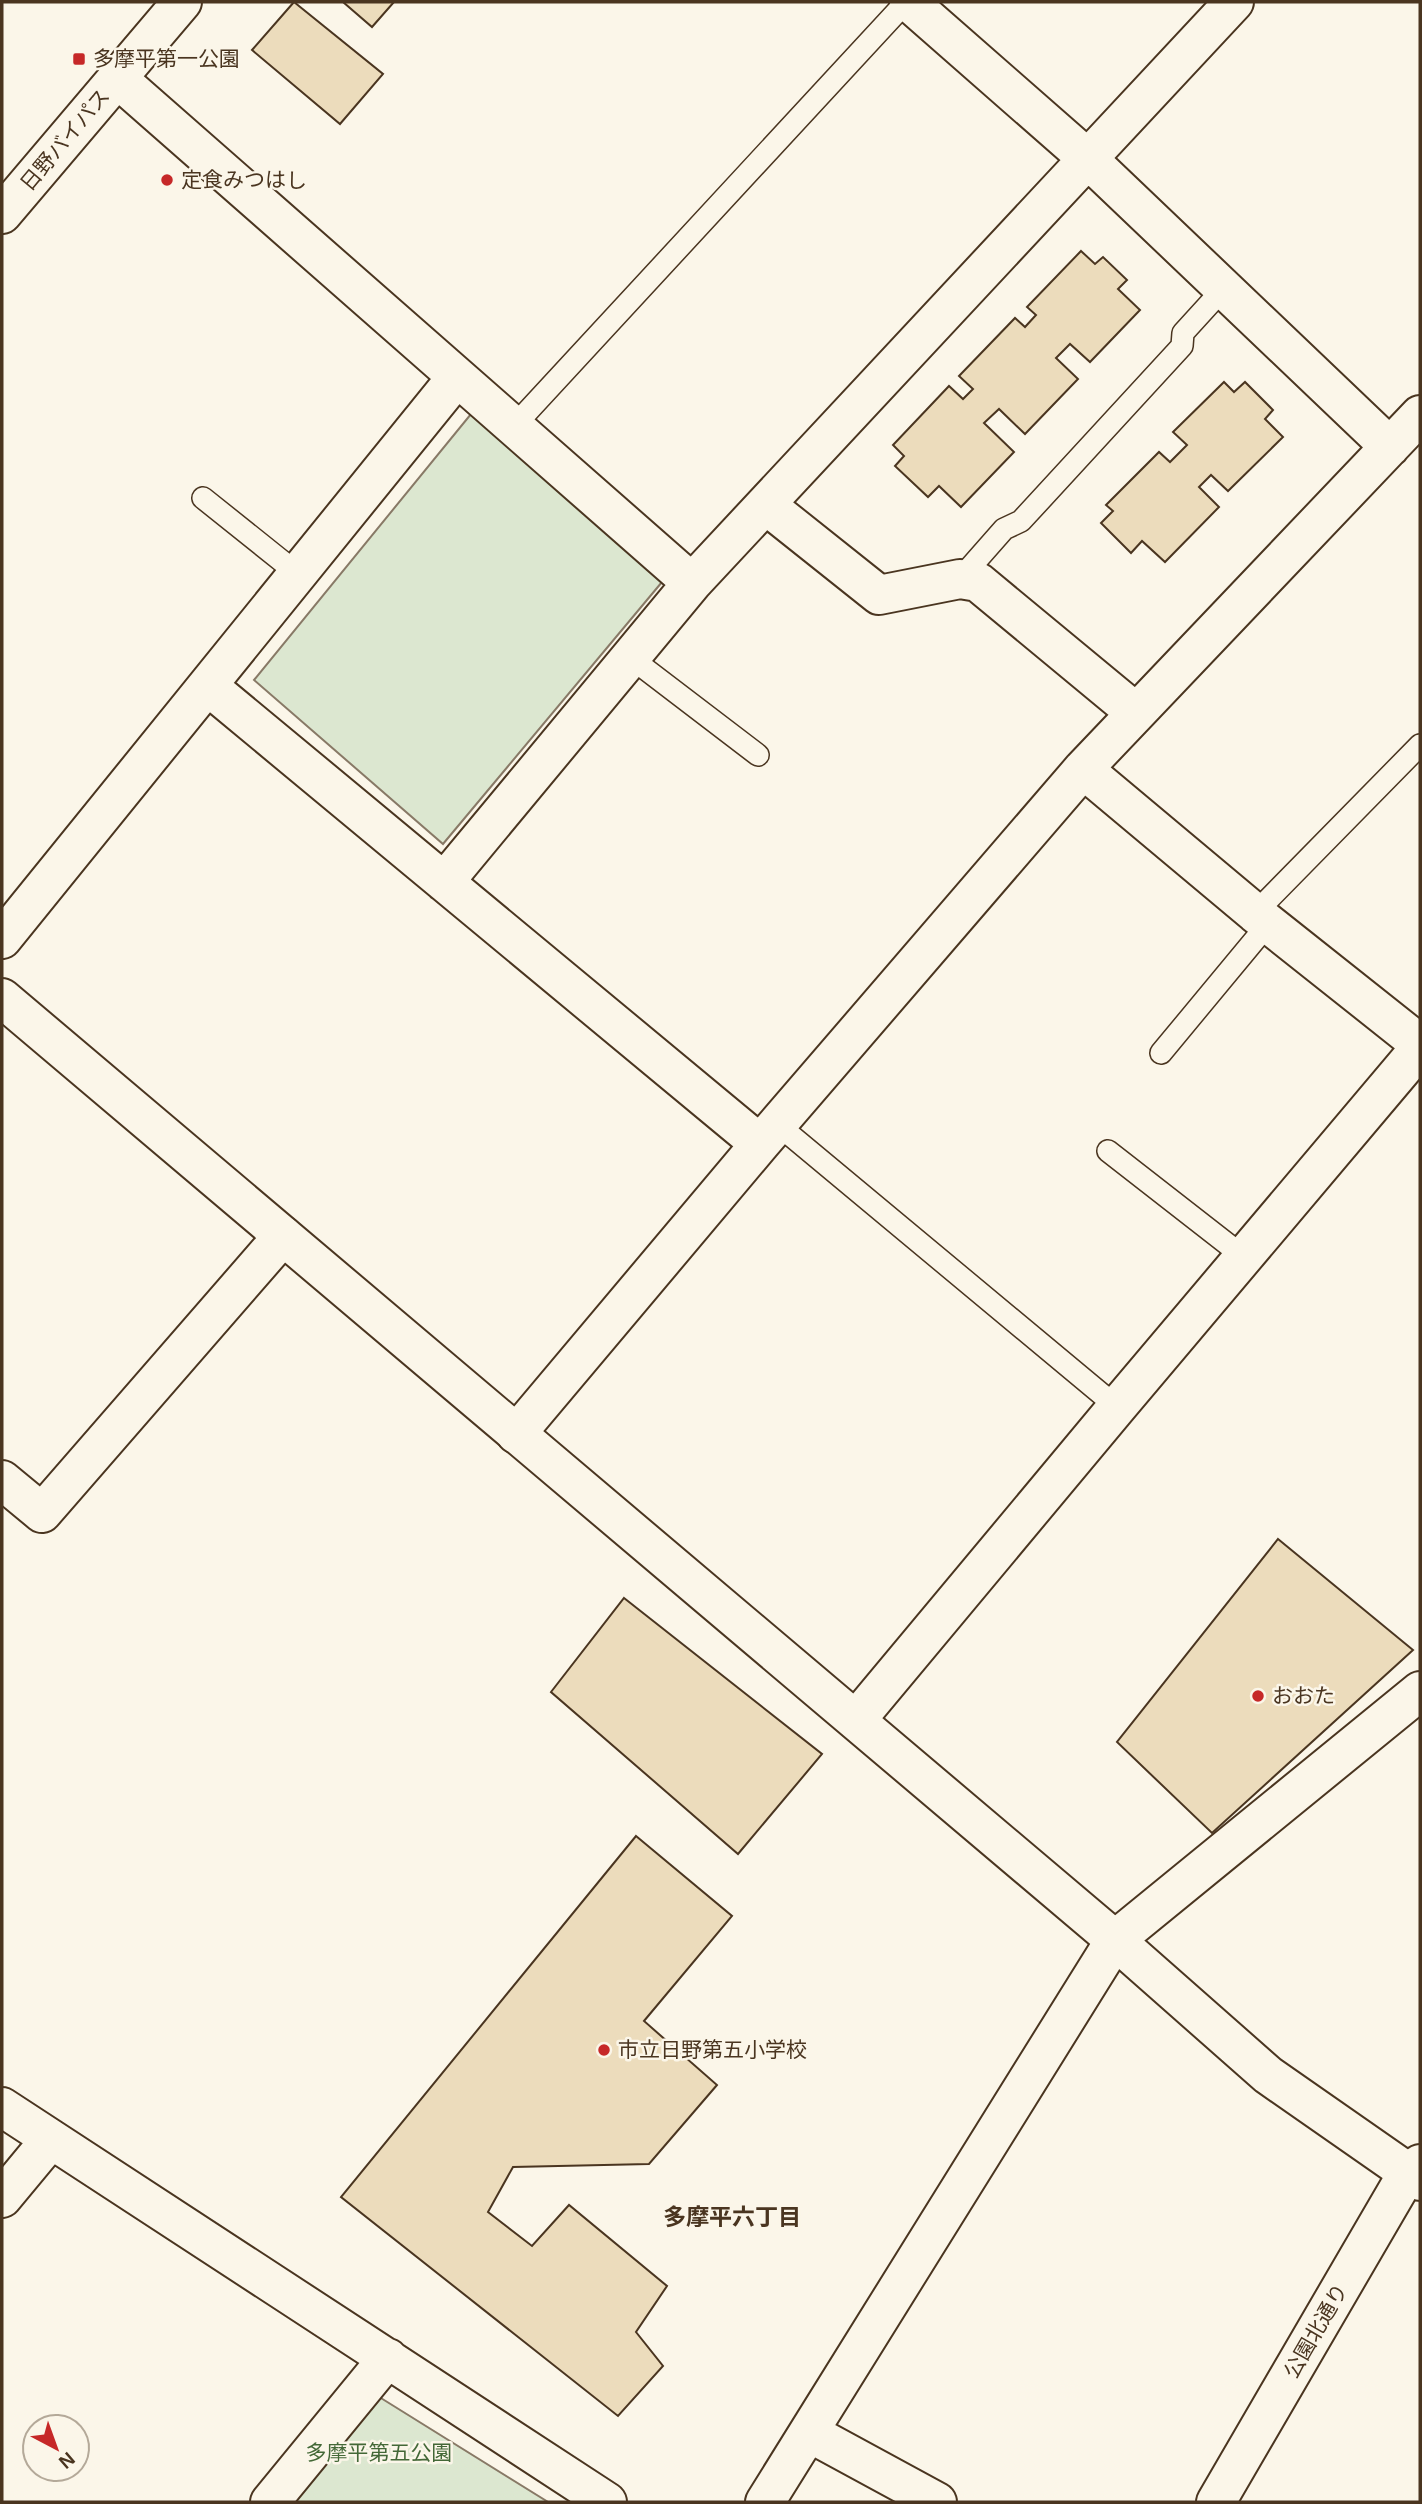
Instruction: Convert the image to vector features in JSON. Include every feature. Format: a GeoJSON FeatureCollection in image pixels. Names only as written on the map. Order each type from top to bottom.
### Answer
{"type":"FeatureCollection","features":[{"type":"Feature","properties":{"kind":"main road","name":"日野バイパス"},"geometry":{"type":"LineString","coordinates":[[2,214],[182,2]]}},
{"type":"Feature","properties":{"kind":"main road"},"geometry":{"type":"LineString","coordinates":[[907,2],[1088,159],[1390,447]]}},
{"type":"Feature","properties":{"kind":"main road"},"geometry":{"type":"LineString","coordinates":[[444,882],[692,583],[1234,2]]}},
{"type":"Feature","properties":{"kind":"main road"},"geometry":{"type":"LineString","coordinates":[[117,78],[692,583]]}},
{"type":"Feature","properties":{"kind":"main road"},"geometry":{"type":"LineString","coordinates":[[2,939],[457,377]]}},
{"type":"Feature","properties":{"kind":"main road"},"geometry":{"type":"LineString","coordinates":[[516,1434],[769,1134],[1083,769],[1420,415]]}},
{"type":"Feature","properties":{"kind":"main road"},"geometry":{"type":"LineString","coordinates":[[766,505],[879,595],[960,579],[978,582],[1135,712]]}},
{"type":"Feature","properties":{"kind":"main road"},"geometry":{"type":"LineString","coordinates":[[208,686],[444,882],[769,1134]]}},
{"type":"Feature","properties":{"kind":"main road"},"geometry":{"type":"LineString","coordinates":[[856,1720],[1420,1046],[1261,919],[1083,769]]}},
{"type":"Feature","properties":{"kind":"main road"},"geometry":{"type":"LineString","coordinates":[[2,998],[1115,1940],[1268,2076],[1416,2173]]}},
{"type":"Feature","properties":{"kind":"main road"},"geometry":{"type":"LineString","coordinates":[[2,1480],[42,1513],[283,1236]]}},
{"type":"Feature","properties":{"kind":"main road"},"geometry":{"type":"LineString","coordinates":[[765,2502],[1115,1940],[1420,1691]]}},
{"type":"Feature","properties":{"kind":"main road"},"geometry":{"type":"LineString","coordinates":[[2,2108],[607,2502]]}},
{"type":"Feature","properties":{"kind":"main road"},"geometry":{"type":"LineString","coordinates":[[2,2198],[51,2140]]}},
{"type":"Feature","properties":{"kind":"main road","name":"公園北通り"},"geometry":{"type":"LineString","coordinates":[[1216,2502],[1416,2173]]}},
{"type":"Feature","properties":{"kind":"main road"},"geometry":{"type":"LineString","coordinates":[[270,2502],[388,2358]]}},
{"type":"Feature","properties":{"kind":"main road"},"geometry":{"type":"LineString","coordinates":[[810,2433],[937,2502]]}},
{"type":"Feature","properties":{"kind":"lane"},"geometry":{"type":"LineString","coordinates":[[514,426],[907,2]]}},
{"type":"Feature","properties":{"kind":"lane"},"geometry":{"type":"LineString","coordinates":[[960,579],[1004,529],[1021,521],[1182,346],[1183,333],[1224,288]]}},
{"type":"Feature","properties":{"kind":"lane"},"geometry":{"type":"LineString","coordinates":[[203,498],[298,574]]}},
{"type":"Feature","properties":{"kind":"lane"},"geometry":{"type":"LineString","coordinates":[[631,658],[758,755]]}},
{"type":"Feature","properties":{"kind":"lane"},"geometry":{"type":"LineString","coordinates":[[1161,1053],[1261,919],[1420,745]]}},
{"type":"Feature","properties":{"kind":"lane"},"geometry":{"type":"LineString","coordinates":[[769,1134],[1117,1407]]}},
{"type":"Feature","properties":{"kind":"lane"},"geometry":{"type":"LineString","coordinates":[[1108,1152],[1244,1257]]}},
{"type":"Feature","properties":{"kind":"green space"},"geometry":{"type":"Polygon","coordinates":[[[471,414],[662,582],[443,844],[254,680],[471,414]]]}},
{"type":"Feature","properties":{"kind":"green space","name":"多摩平第五公園"},"geometry":{"type":"Polygon","coordinates":[[[368,2390],[548,2502],[283,2502],[368,2390]]]}},
{"type":"Feature","properties":{"kind":"building"},"geometry":{"type":"Polygon","coordinates":[[[294,2],[383,74],[340,124],[252,50],[294,2]]]}},
{"type":"Feature","properties":{"kind":"building"},"geometry":{"type":"Polygon","coordinates":[[[343,2],[394,2],[372,27],[343,2]]]}},
{"type":"Feature","properties":{"kind":"building"},"geometry":{"type":"Polygon","coordinates":[[[1081,251],[1095,264],[1103,257],[1127,280],[1118,289],[1140,310],[1090,362],[1070,344],[1056,358],[1078,379],[1025,434],[999,409],[984,423],[1014,452],[961,507],[939,486],[928,497],[895,466],[904,456],[893,445],[949,386],[963,399],[973,389],[959,376],[1015,318],[1025,327],[1036,315],[1027,307],[1081,251]]]}},
{"type":"Feature","properties":{"kind":"building"},"geometry":{"type":"Polygon","coordinates":[[[1224,382],[1234,392],[1245,382],[1273,410],[1265,419],[1283,437],[1228,491],[1211,475],[1199,487],[1219,507],[1165,562],[1142,541],[1131,553],[1101,523],[1113,511],[1106,505],[1159,452],[1170,462],[1187,445],[1173,432],[1224,382]]]}},
{"type":"Feature","properties":{"kind":"building","name":"おおた"},"geometry":{"type":"Polygon","coordinates":[[[1278,1539],[1413,1650],[1212,1833],[1117,1742],[1278,1539]]]}},
{"type":"Feature","properties":{"kind":"building"},"geometry":{"type":"Polygon","coordinates":[[[624,1598],[822,1754],[738,1854],[551,1692],[624,1598]]]}},
{"type":"Feature","properties":{"kind":"building"},"geometry":{"type":"Polygon","coordinates":[[[636,1836],[732,1916],[644,2021],[717,2085],[649,2164],[513,2167],[488,2212],[532,2246],[569,2205],[667,2286],[636,2332],[663,2366],[618,2416],[341,2197],[636,1836]]]}},
{"type":"Feature","properties":{"kind":"place","name":"多摩平第一公園"},"geometry":{"type":"Point","coordinates":[79,59]}},
{"type":"Feature","properties":{"kind":"place","name":"定食みつはし"},"geometry":{"type":"Point","coordinates":[167,180]}},
{"type":"Feature","properties":{"kind":"place","name":"おおた"},"geometry":{"type":"Point","coordinates":[1258,1696]}},
{"type":"Feature","properties":{"kind":"place","name":"市立日野第五小学校"},"geometry":{"type":"Point","coordinates":[604,2050]}},
{"type":"Feature","properties":{"kind":"district","name":"多摩平六丁目"},"geometry":{"type":"Point","coordinates":[732,2217]}}]}
